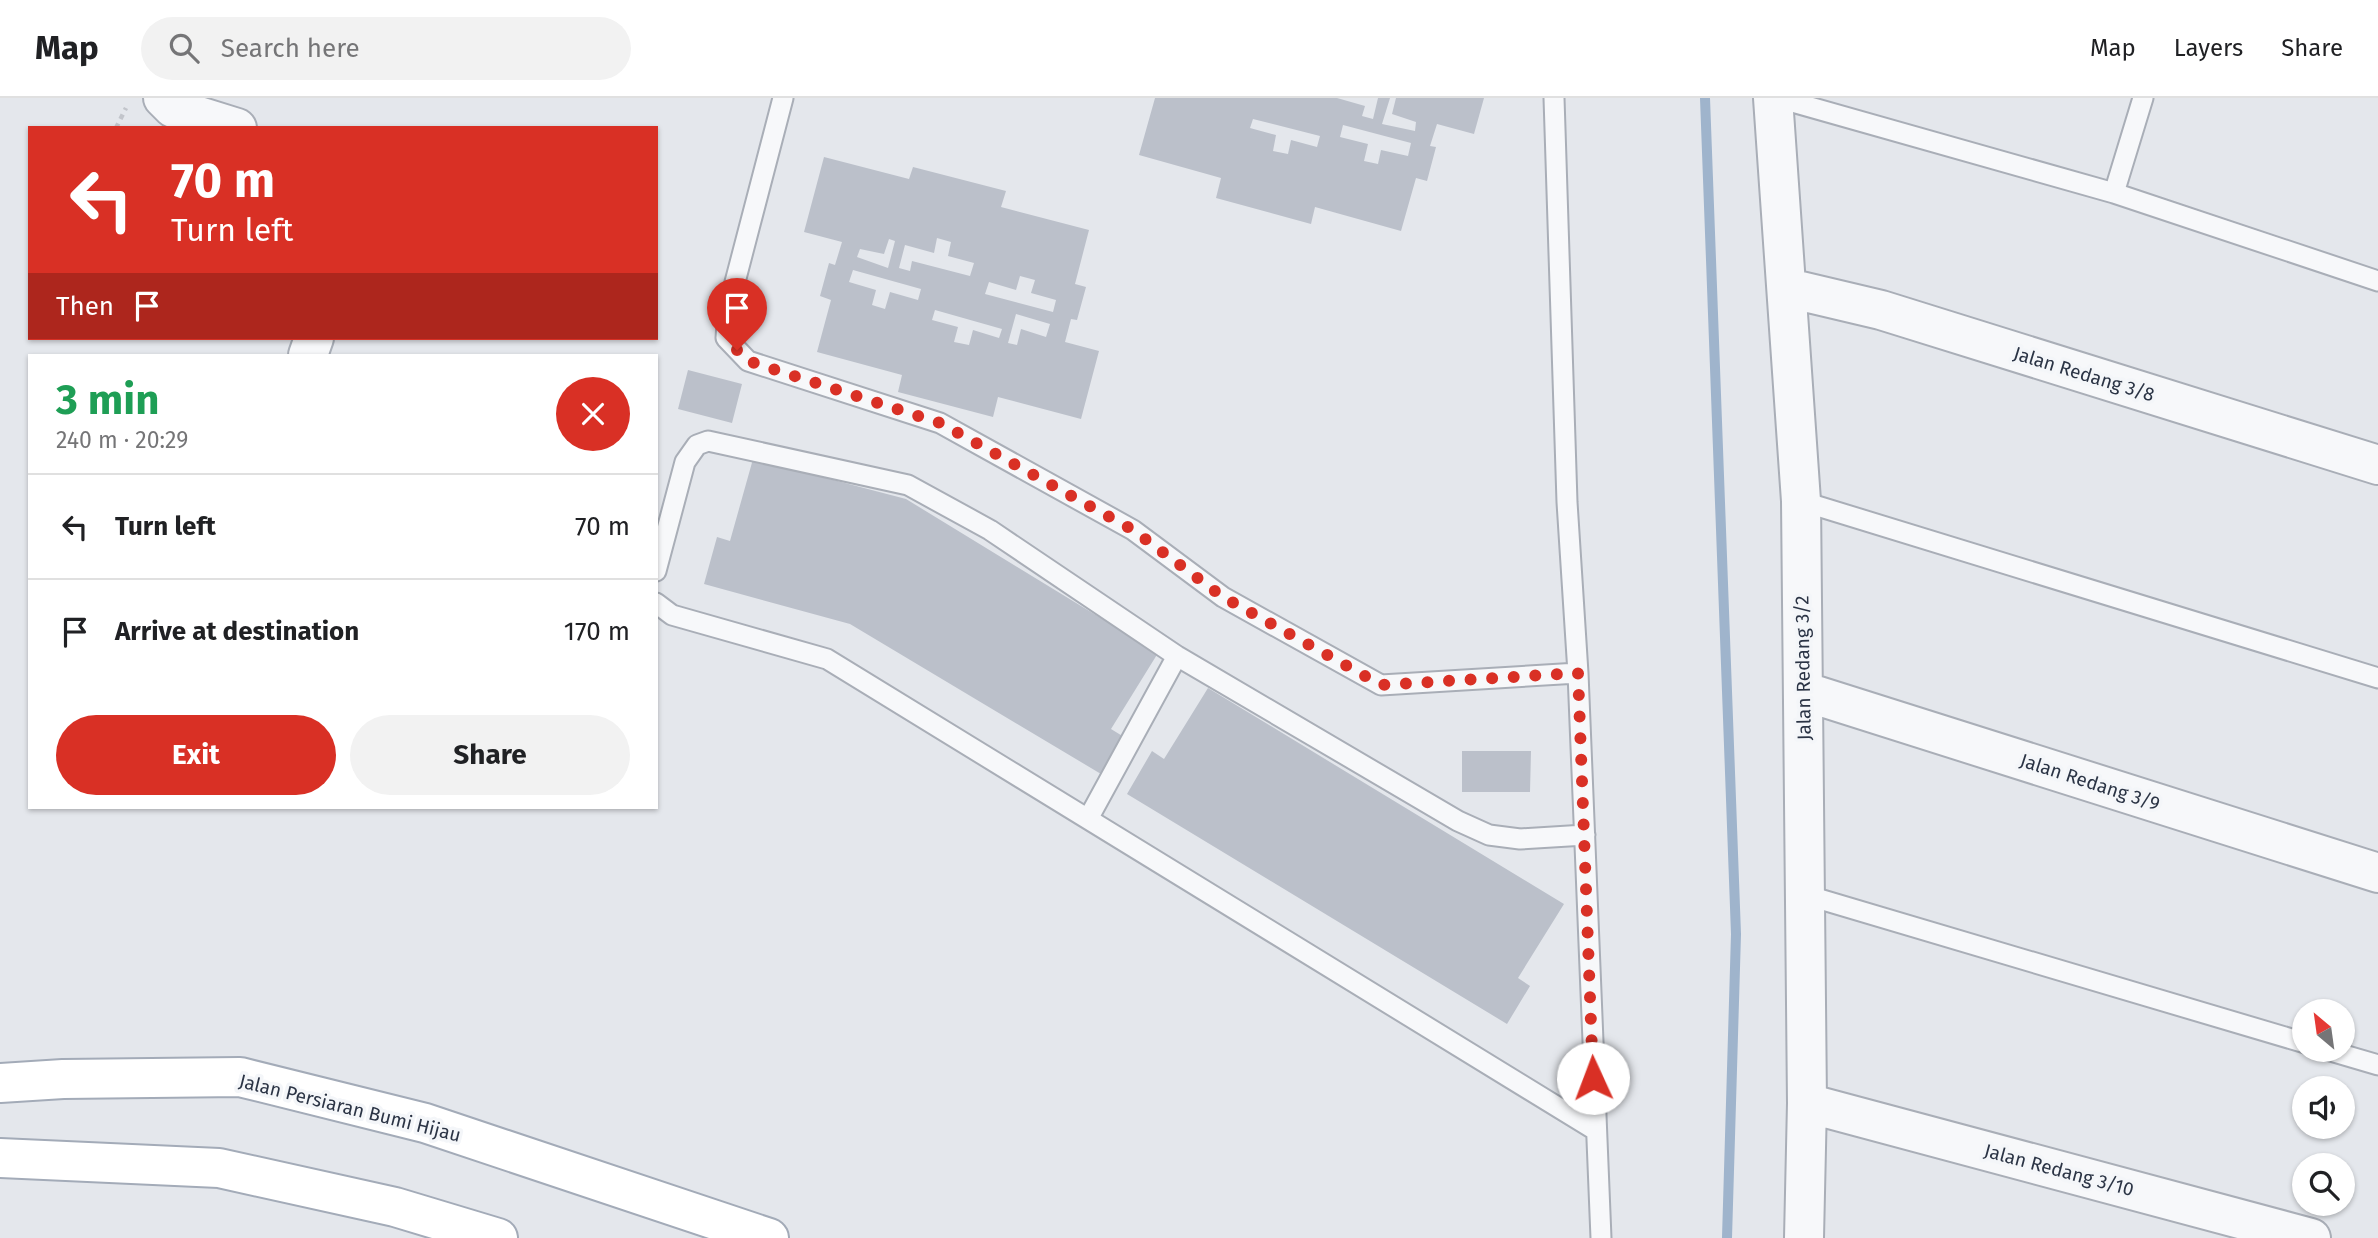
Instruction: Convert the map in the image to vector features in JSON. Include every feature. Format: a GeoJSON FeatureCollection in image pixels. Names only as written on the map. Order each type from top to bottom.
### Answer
{"type":"FeatureCollection","features":[{"type":"Feature","properties":{"kind":"main road","name":"Jalan Persiaran Bumi Hijau"},"geometry":{"type":"LineString","coordinates":[[0,1083],[63,1079],[240,1077],[425,1123],[769,1238]]}},
{"type":"Feature","properties":{"kind":"main road"},"geometry":{"type":"LineString","coordinates":[[0,1158],[219,1168],[395,1207],[498,1238]]}},
{"type":"Feature","properties":{"kind":"street"},"geometry":{"type":"LineString","coordinates":[[163,98],[173,108],[231,126]]}},
{"type":"Feature","properties":{"kind":"street","name":"Jalan Redang 3/2"},"geometry":{"type":"LineString","coordinates":[[1776,98],[1801,501],[1807,1103],[1804,1238]]}},
{"type":"Feature","properties":{"kind":"street","name":"Jalan Redang 3/8"},"geometry":{"type":"LineString","coordinates":[[1788,288],[1881,310],[2378,465]]}},
{"type":"Feature","properties":{"kind":"street","name":"Jalan Redang 3/9"},"geometry":{"type":"LineString","coordinates":[[1803,691],[2378,873]]}},
{"type":"Feature","properties":{"kind":"street","name":"Jalan Redang 3/10"},"geometry":{"type":"LineString","coordinates":[[1807,1103],[2311,1238]]}},
{"type":"Feature","properties":{"kind":"lane"},"geometry":{"type":"LineString","coordinates":[[783,98],[727,309],[726,338],[748,361],[940,423],[1133,530],[1223,597],[1381,685],[1578,673]]}},
{"type":"Feature","properties":{"kind":"lane"},"geometry":{"type":"LineString","coordinates":[[1554,98],[1567,502],[1578,673],[1601,1238]]}},
{"type":"Feature","properties":{"kind":"lane"},"geometry":{"type":"LineString","coordinates":[[1776,98],[2114,193],[2378,281]]}},
{"type":"Feature","properties":{"kind":"lane"},"geometry":{"type":"LineString","coordinates":[[2114,193],[2143,98]]}},
{"type":"Feature","properties":{"kind":"lane"},"geometry":{"type":"LineString","coordinates":[[658,564],[689,452],[697,445],[719,442],[908,485],[990,530],[1177,656],[1458,821],[1489,835],[1520,839],[1584,835]]}},
{"type":"Feature","properties":{"kind":"lane"},"geometry":{"type":"LineString","coordinates":[[1801,501],[2378,678]]}},
{"type":"Feature","properties":{"kind":"lane"},"geometry":{"type":"LineString","coordinates":[[658,604],[672,615],[827,659],[1595,1130]]}},
{"type":"Feature","properties":{"kind":"lane"},"geometry":{"type":"LineString","coordinates":[[1088,819],[1177,656]]}},
{"type":"Feature","properties":{"kind":"lane"},"geometry":{"type":"LineString","coordinates":[[1806,895],[2292,1039]]}},
{"type":"Feature","properties":{"kind":"lane"},"geometry":{"type":"LineString","coordinates":[[2356,1059],[2378,1065]]}},
{"type":"Feature","properties":{"kind":"path"},"geometry":{"type":"LineString","coordinates":[[117,126],[131,98]]}},
{"type":"Feature","properties":{"kind":"building"},"geometry":{"type":"Polygon","coordinates":[[[1155,98],[1337,98],[1365,106],[1362,116],[1373,119],[1378,98],[1390,98],[1382,124],[1415,131],[1416,122],[1392,114],[1396,98],[1484,98],[1474,134],[1437,124],[1430,146],[1436,147],[1427,181],[1416,178],[1401,231],[1315,207],[1311,224],[1216,198],[1221,178],[1139,155],[1155,98]],[[1253,119],[1250,128],[1276,135],[1273,151],[1288,154],[1291,140],[1317,147],[1320,136],[1253,119]],[[1343,125],[1340,137],[1368,144],[1364,161],[1378,164],[1381,150],[1408,156],[1411,143],[1343,125]]]}},
{"type":"Feature","properties":{"kind":"building"},"geometry":{"type":"Polygon","coordinates":[[[824,157],[909,179],[913,167],[1006,191],[1001,207],[1089,230],[1075,284],[1086,287],[1077,320],[1071,319],[1065,342],[1099,351],[1081,419],[998,397],[993,417],[898,392],[902,375],[817,352],[831,300],[820,296],[829,263],[835,265],[842,242],[804,232],[824,157]],[[937,238],[934,253],[905,245],[899,268],[910,271],[912,261],[970,276],[974,263],[948,256],[951,242],[937,238]],[[889,239],[884,254],[860,249],[857,257],[888,268],[895,241],[889,239]],[[853,270],[849,282],[876,290],[872,305],[885,309],[890,292],[918,300],[921,289],[853,270]],[[1020,276],[1016,290],[989,282],[985,294],[1053,312],[1056,300],[1031,293],[1035,280],[1020,276]],[[935,310],[932,320],[958,327],[954,342],[969,345],[973,330],[999,338],[1002,329],[935,310]],[[1016,314],[1008,343],[1017,345],[1021,329],[1046,337],[1050,324],[1016,314]]]}},
{"type":"Feature","properties":{"kind":"building"},"geometry":{"type":"Polygon","coordinates":[[[688,370],[742,384],[732,423],[678,409],[688,370]]]}},
{"type":"Feature","properties":{"kind":"building"},"geometry":{"type":"Polygon","coordinates":[[[753,459],[906,499],[1158,653],[1111,729],[1124,737],[1101,774],[850,624],[704,584],[717,537],[730,541],[753,459]]]}},
{"type":"Feature","properties":{"kind":"building"},"geometry":{"type":"Polygon","coordinates":[[[1208,688],[1564,904],[1518,978],[1530,986],[1507,1024],[1127,794],[1152,751],[1164,759],[1208,688]]]}},
{"type":"Feature","properties":{"kind":"building"},"geometry":{"type":"Polygon","coordinates":[[[1462,751],[1531,751],[1530,792],[1462,792],[1462,751]]]}},
{"type":"Feature","properties":{"kind":"waterway"},"geometry":{"type":"LineString","coordinates":[[1705,98],[1736,934],[1727,1238]]}},
{"type":"Feature","properties":{"kind":"route"},"geometry":{"type":"LineString","coordinates":[[737,350],[748,361],[940,423],[1133,530],[1223,597],[1381,685],[1578,673],[1593,1078]]}}]}
